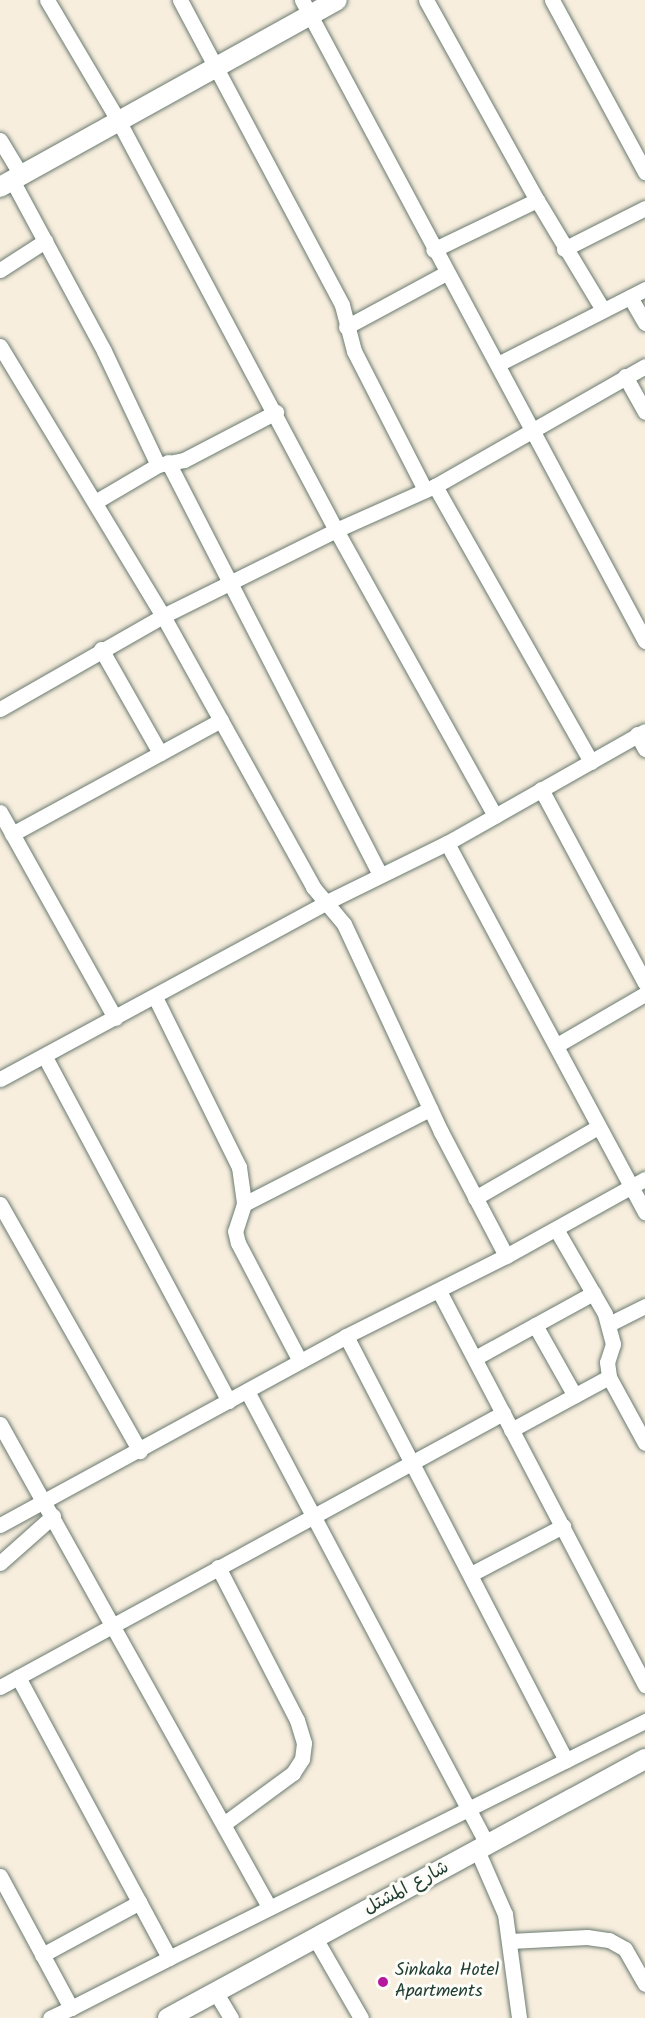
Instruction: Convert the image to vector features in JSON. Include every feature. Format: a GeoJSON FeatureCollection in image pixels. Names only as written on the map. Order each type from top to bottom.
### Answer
{"type":"FeatureCollection","features":[{"type":"Feature","properties":{"kind":"street"},"geometry":{"type":"LineString","coordinates":[[180,0],[213,66],[342,305],[354,351],[430,488],[591,762]]}},
{"type":"Feature","properties":{"kind":"street"},"geometry":{"type":"LineString","coordinates":[[11,181],[213,66],[306,7],[337,0]]}},
{"type":"Feature","properties":{"kind":"street"},"geometry":{"type":"LineString","coordinates":[[426,0],[564,249],[603,310]]}},
{"type":"Feature","properties":{"kind":"street"},"geometry":{"type":"LineString","coordinates":[[552,0],[645,171]]}},
{"type":"Feature","properties":{"kind":"street"},"geometry":{"type":"LineString","coordinates":[[52,2],[276,412],[336,530],[495,816]]}},
{"type":"Feature","properties":{"kind":"street"},"geometry":{"type":"LineString","coordinates":[[306,7],[433,250],[498,364],[531,432],[645,641]]}},
{"type":"Feature","properties":{"kind":"street"},"geometry":{"type":"LineString","coordinates":[[0,141],[11,181],[163,463],[231,582],[380,874]]}},
{"type":"Feature","properties":{"kind":"street"},"geometry":{"type":"LineString","coordinates":[[433,250],[537,200]]}},
{"type":"Feature","properties":{"kind":"street"},"geometry":{"type":"LineString","coordinates":[[564,249],[645,208]]}},
{"type":"Feature","properties":{"kind":"street"},"geometry":{"type":"LineString","coordinates":[[0,270],[45,242]]}},
{"type":"Feature","properties":{"kind":"street"},"geometry":{"type":"LineString","coordinates":[[346,327],[446,273]]}},
{"type":"Feature","properties":{"kind":"street"},"geometry":{"type":"LineString","coordinates":[[498,364],[645,289]]}},
{"type":"Feature","properties":{"kind":"street"},"geometry":{"type":"LineString","coordinates":[[630,297],[645,323]]}},
{"type":"Feature","properties":{"kind":"street"},"geometry":{"type":"LineString","coordinates":[[0,346],[163,616],[313,887],[338,915],[359,954],[430,1109],[506,1256]]}},
{"type":"Feature","properties":{"kind":"street"},"geometry":{"type":"LineString","coordinates":[[0,709],[101,649],[163,616],[336,530],[430,488],[645,366]]}},
{"type":"Feature","properties":{"kind":"street"},"geometry":{"type":"LineString","coordinates":[[625,376],[645,412]]}},
{"type":"Feature","properties":{"kind":"street"},"geometry":{"type":"LineString","coordinates":[[94,502],[163,463],[184,460],[276,412]]}},
{"type":"Feature","properties":{"kind":"street"},"geometry":{"type":"LineString","coordinates":[[101,649],[160,753]]}},
{"type":"Feature","properties":{"kind":"street"},"geometry":{"type":"LineString","coordinates":[[12,834],[221,720]]}},
{"type":"Feature","properties":{"kind":"street"},"geometry":{"type":"LineString","coordinates":[[1,1075],[45,1057],[327,902],[447,843],[641,732],[645,749]]}},
{"type":"Feature","properties":{"kind":"street"},"geometry":{"type":"LineString","coordinates":[[541,789],[645,983]]}},
{"type":"Feature","properties":{"kind":"street"},"geometry":{"type":"LineString","coordinates":[[0,812],[115,1018]]}},
{"type":"Feature","properties":{"kind":"street"},"geometry":{"type":"LineString","coordinates":[[447,843],[557,1045],[598,1127],[638,1183],[645,1212]]}},
{"type":"Feature","properties":{"kind":"street"},"geometry":{"type":"LineString","coordinates":[[557,1045],[645,994]]}},
{"type":"Feature","properties":{"kind":"street"},"geometry":{"type":"LineString","coordinates":[[155,997],[238,1167],[244,1204],[235,1231],[238,1243],[300,1361]]}},
{"type":"Feature","properties":{"kind":"street"},"geometry":{"type":"LineString","coordinates":[[45,1057],[229,1401]]}},
{"type":"Feature","properties":{"kind":"street"},"geometry":{"type":"LineString","coordinates":[[244,1204],[430,1109]]}},
{"type":"Feature","properties":{"kind":"street"},"geometry":{"type":"LineString","coordinates":[[474,1198],[598,1127]]}},
{"type":"Feature","properties":{"kind":"street"},"geometry":{"type":"LineString","coordinates":[[0,1525],[140,1451],[346,1336],[506,1256],[638,1183]]}},
{"type":"Feature","properties":{"kind":"street"},"geometry":{"type":"LineString","coordinates":[[0,1204],[140,1451]]}},
{"type":"Feature","properties":{"kind":"street"},"geometry":{"type":"LineString","coordinates":[[556,1229],[609,1324],[613,1344],[607,1362],[609,1377],[645,1443]]}},
{"type":"Feature","properties":{"kind":"street"},"geometry":{"type":"LineString","coordinates":[[439,1291],[645,1685]]}},
{"type":"Feature","properties":{"kind":"street"},"geometry":{"type":"LineString","coordinates":[[475,1358],[593,1293]]}},
{"type":"Feature","properties":{"kind":"street"},"geometry":{"type":"LineString","coordinates":[[609,1324],[645,1306]]}},
{"type":"Feature","properties":{"kind":"street"},"geometry":{"type":"LineString","coordinates":[[536,1325],[575,1396]]}},
{"type":"Feature","properties":{"kind":"street"},"geometry":{"type":"LineString","coordinates":[[346,1336],[566,1760]]}},
{"type":"Feature","properties":{"kind":"street"},"geometry":{"type":"LineString","coordinates":[[511,1430],[609,1377]]}},
{"type":"Feature","properties":{"kind":"street"},"geometry":{"type":"LineString","coordinates":[[247,1391],[466,1808],[505,1914],[519,2018]]}},
{"type":"Feature","properties":{"kind":"street"},"geometry":{"type":"LineString","coordinates":[[0,1687],[412,1460],[502,1413]]}},
{"type":"Feature","properties":{"kind":"street"},"geometry":{"type":"LineString","coordinates":[[0,1424],[6,1451],[53,1516],[225,1823],[269,1907]]}},
{"type":"Feature","properties":{"kind":"street"},"geometry":{"type":"LineString","coordinates":[[0,1563],[53,1516]]}},
{"type":"Feature","properties":{"kind":"street"},"geometry":{"type":"LineString","coordinates":[[471,1574],[563,1526]]}},
{"type":"Feature","properties":{"kind":"street"},"geometry":{"type":"LineString","coordinates":[[218,1567],[297,1720],[304,1743],[302,1759],[293,1773],[225,1823]]}},
{"type":"Feature","properties":{"kind":"street"},"geometry":{"type":"LineString","coordinates":[[18,1677],[170,1958]]}},
{"type":"Feature","properties":{"kind":"street"},"geometry":{"type":"LineString","coordinates":[[50,2018],[466,1808],[645,1721]]}},
{"type":"Feature","properties":{"kind":"street","name":"شارع المشتل"},"geometry":{"type":"LineString","coordinates":[[168,2018],[645,1759]]}},
{"type":"Feature","properties":{"kind":"street"},"geometry":{"type":"LineString","coordinates":[[0,1876],[71,2008]]}},
{"type":"Feature","properties":{"kind":"street"},"geometry":{"type":"LineString","coordinates":[[42,1955],[140,1902]]}},
{"type":"Feature","properties":{"kind":"street"},"geometry":{"type":"LineString","coordinates":[[510,1941],[587,1936],[609,1940],[625,1949],[645,1984]]}},
{"type":"Feature","properties":{"kind":"street"},"geometry":{"type":"LineString","coordinates":[[315,1938],[361,2018]]}},
{"type":"Feature","properties":{"kind":"street"},"geometry":{"type":"LineString","coordinates":[[216,1993],[231,2018]]}},
{"type":"Feature","properties":{"kind":"place","name":"Sinkaka Hotel Apartments"},"geometry":{"type":"Point","coordinates":[383,1982]}}]}
